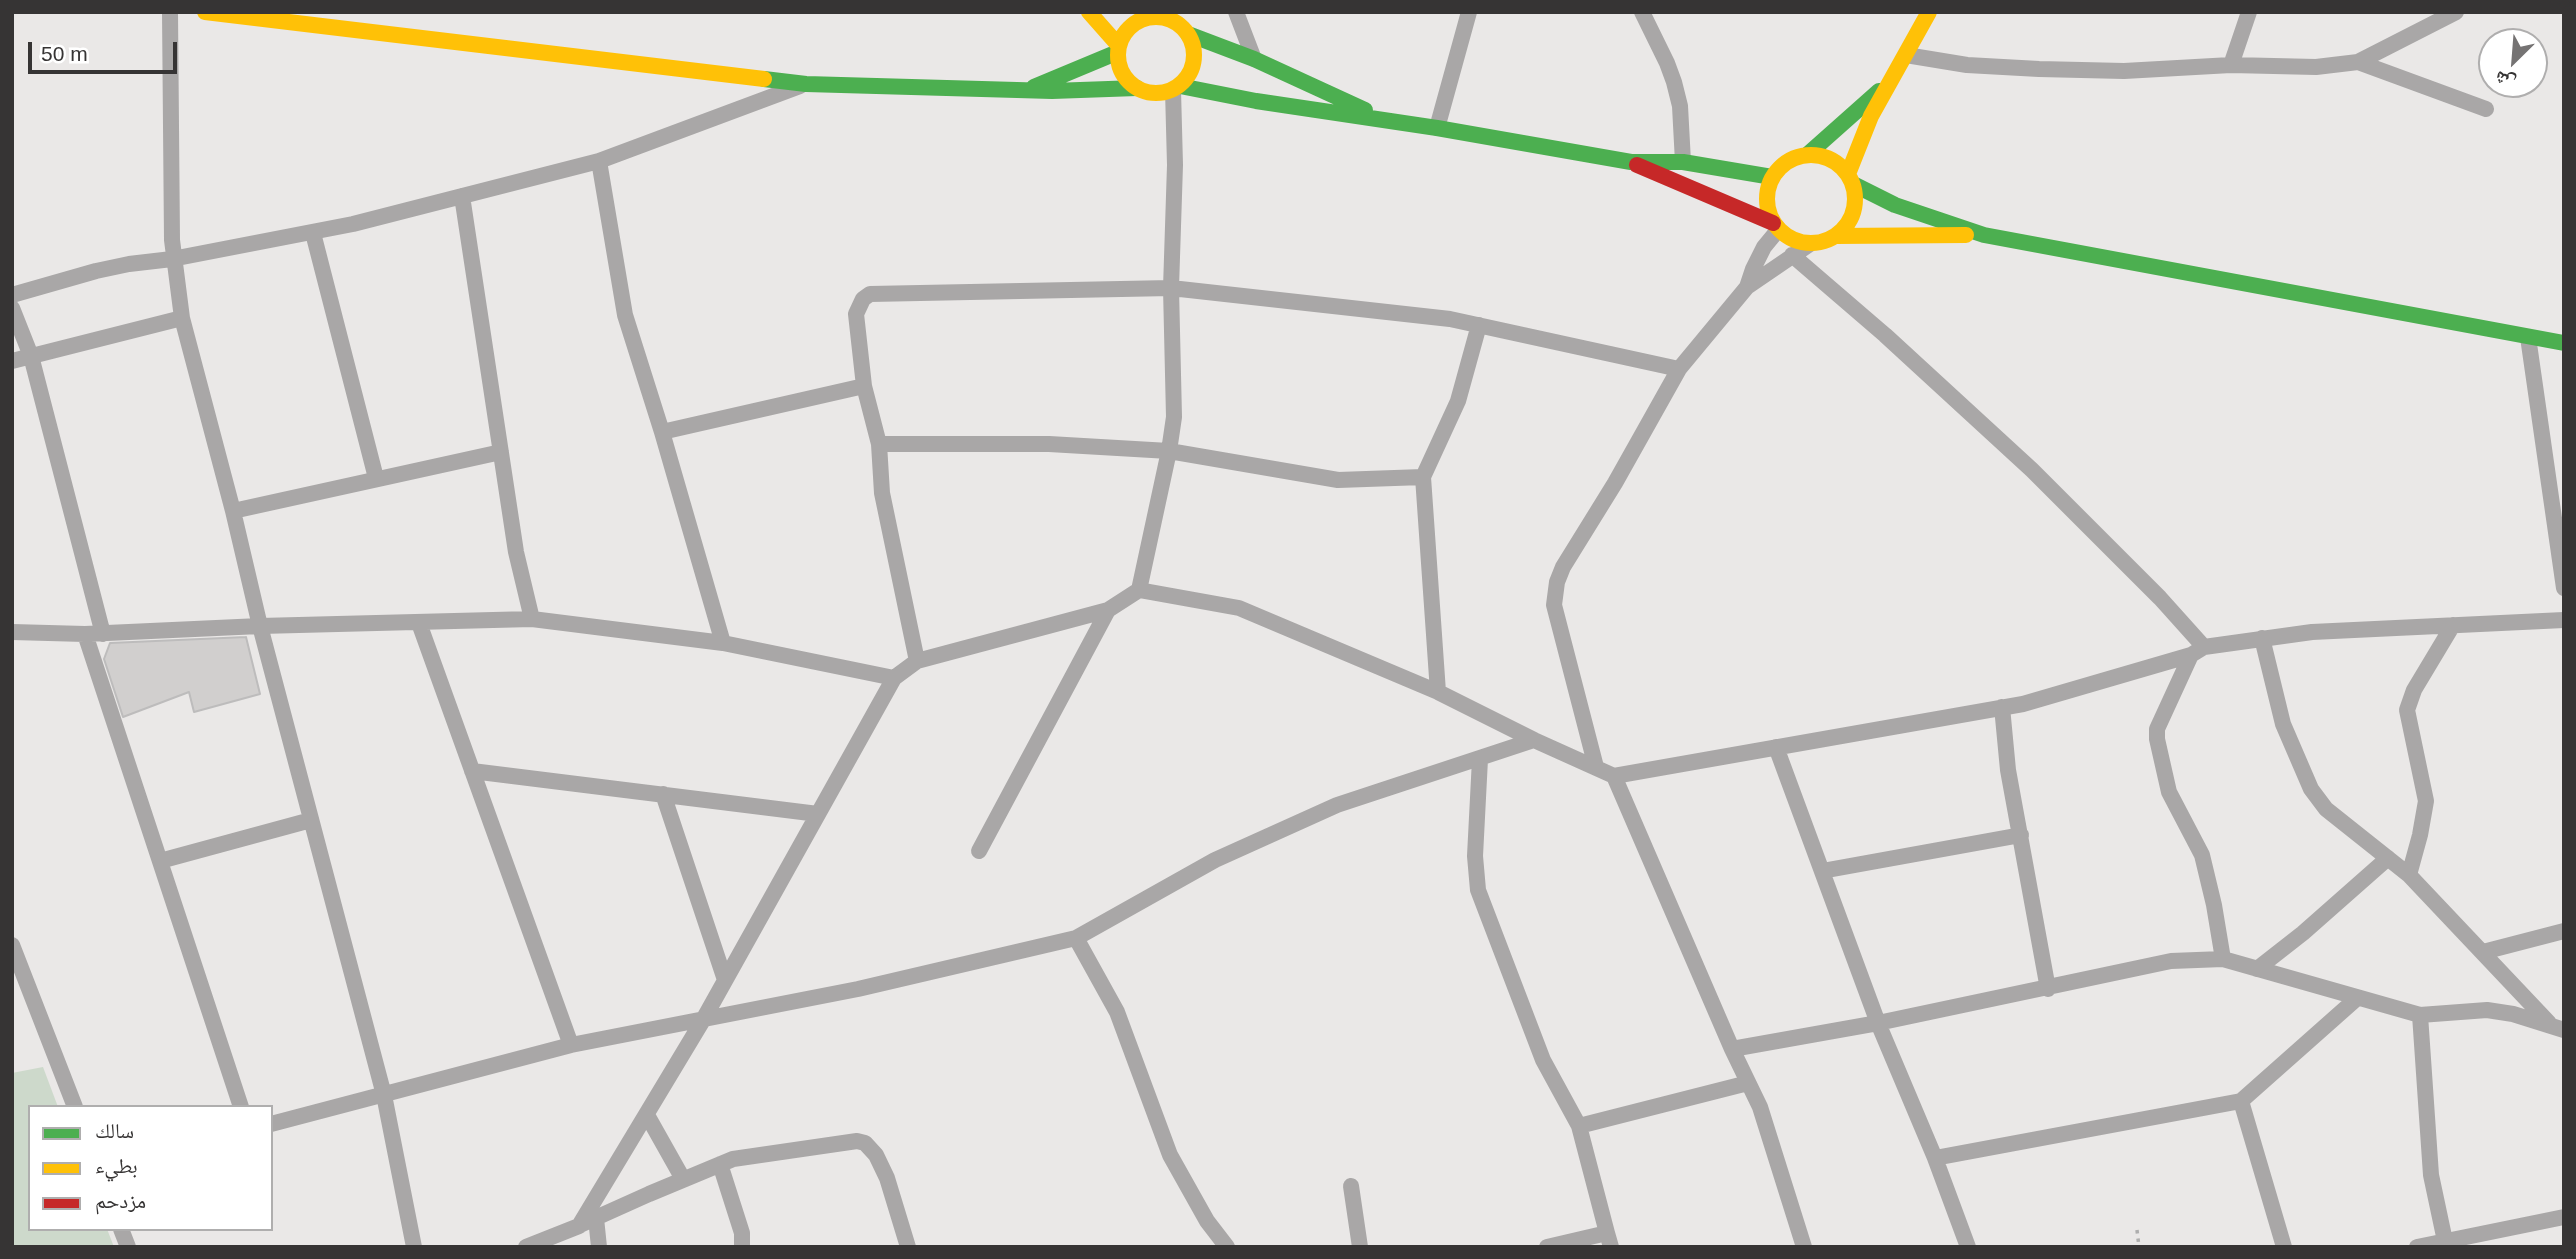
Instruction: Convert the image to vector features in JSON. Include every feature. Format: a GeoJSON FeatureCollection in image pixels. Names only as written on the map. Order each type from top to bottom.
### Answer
{"type":"FeatureCollection","features":[{"type":"Feature","properties":{"kind":"main road"},"geometry":{"type":"LineString","coordinates":[[205,12],[806,84],[1024,91],[1138,88],[1157,93],[1176,88],[1437,128],[1631,162],[1683,162],[1772,177]]}},
{"type":"Feature","properties":{"kind":"main road"},"geometry":{"type":"LineString","coordinates":[[1089,12],[1119,49]]}},
{"type":"Feature","properties":{"kind":"main road"},"geometry":{"type":"LineString","coordinates":[[1631,162],[1776,226],[1797,242],[1810,244],[1836,236],[1844,228],[1854,207],[1850,179],[1871,117],[1929,12]]}},
{"type":"Feature","properties":{"kind":"main road"},"geometry":{"type":"LineString","coordinates":[[1138,88],[1128,81],[1121,71],[1119,49],[1129,28],[1147,15],[1175,21],[1188,34],[1194,48],[1194,63],[1188,77],[1176,88]]}},
{"type":"Feature","properties":{"kind":"main road"},"geometry":{"type":"LineString","coordinates":[[1188,34],[1254,59],[1394,123]]}},
{"type":"Feature","properties":{"kind":"main road"},"geometry":{"type":"LineString","coordinates":[[1024,91],[1119,49]]}},
{"type":"Feature","properties":{"kind":"main road"},"geometry":{"type":"LineString","coordinates":[[1776,226],[1766,201],[1772,177],[1785,163],[1807,155],[1892,79]]}},
{"type":"Feature","properties":{"kind":"main road"},"geometry":{"type":"LineString","coordinates":[[1807,155],[1831,160],[1850,179],[1895,205],[1984,234],[2564,344]]}},
{"type":"Feature","properties":{"kind":"main road"},"geometry":{"type":"LineString","coordinates":[[1836,236],[1984,234]]}},
{"type":"Feature","properties":{"kind":"street"},"geometry":{"type":"LineString","coordinates":[[170,12],[172,259],[182,318],[384,1095],[414,1247]]}},
{"type":"Feature","properties":{"kind":"street"},"geometry":{"type":"LineString","coordinates":[[1236,12],[1254,59]]}},
{"type":"Feature","properties":{"kind":"street"},"geometry":{"type":"LineString","coordinates":[[1437,128],[1469,12]]}},
{"type":"Feature","properties":{"kind":"street"},"geometry":{"type":"LineString","coordinates":[[1642,12],[1674,82],[1680,106],[1683,162]]}},
{"type":"Feature","properties":{"kind":"street"},"geometry":{"type":"LineString","coordinates":[[2231,65],[2249,12]]}},
{"type":"Feature","properties":{"kind":"street"},"geometry":{"type":"LineString","coordinates":[[1906,55],[1967,65],[2039,69],[2124,71],[2231,65],[2316,67],[2358,62],[2456,12]]}},
{"type":"Feature","properties":{"kind":"street"},"geometry":{"type":"LineString","coordinates":[[2358,62],[2486,109]]}},
{"type":"Feature","properties":{"kind":"street"},"geometry":{"type":"LineString","coordinates":[[12,295],[96,271],[313,233],[599,161],[806,84]]}},
{"type":"Feature","properties":{"kind":"street"},"geometry":{"type":"LineString","coordinates":[[1139,590],[1170,451],[1174,417],[1171,288],[1176,88]]}},
{"type":"Feature","properties":{"kind":"street"},"geometry":{"type":"LineString","coordinates":[[599,161],[625,315],[723,643]]}},
{"type":"Feature","properties":{"kind":"street"},"geometry":{"type":"LineString","coordinates":[[462,196],[516,552],[532,619]]}},
{"type":"Feature","properties":{"kind":"street"},"geometry":{"type":"LineString","coordinates":[[1747,287],[1753,269],[1776,226]]}},
{"type":"Feature","properties":{"kind":"street"},"geometry":{"type":"LineString","coordinates":[[313,233],[376,478]]}},
{"type":"Feature","properties":{"kind":"street"},"geometry":{"type":"LineString","coordinates":[[1596,768],[1554,605],[1557,582],[1563,567],[1615,483],[1679,369],[1747,287],[1810,244]]}},
{"type":"Feature","properties":{"kind":"street"},"geometry":{"type":"LineString","coordinates":[[1792,255],[1885,335],[2032,470],[2160,598],[2198,651]]}},
{"type":"Feature","properties":{"kind":"street"},"geometry":{"type":"LineString","coordinates":[[917,661],[882,493],[879,444],[864,386],[856,314],[863,299],[870,294],[1171,288],[1450,319],[1679,369]]}},
{"type":"Feature","properties":{"kind":"street"},"geometry":{"type":"LineString","coordinates":[[12,308],[31,356],[103,634]]}},
{"type":"Feature","properties":{"kind":"street"},"geometry":{"type":"LineString","coordinates":[[12,360],[182,318]]}},
{"type":"Feature","properties":{"kind":"street"},"geometry":{"type":"LineString","coordinates":[[1438,692],[1423,477],[1458,401],[1479,325]]}},
{"type":"Feature","properties":{"kind":"street"},"geometry":{"type":"LineString","coordinates":[[2528,337],[2564,588]]}},
{"type":"Feature","properties":{"kind":"street"},"geometry":{"type":"LineString","coordinates":[[662,432],[864,386]]}},
{"type":"Feature","properties":{"kind":"street"},"geometry":{"type":"LineString","coordinates":[[879,444],[1049,443],[1170,451],[1338,480],[1423,477]]}},
{"type":"Feature","properties":{"kind":"street"},"geometry":{"type":"LineString","coordinates":[[233,511],[500,452]]}},
{"type":"Feature","properties":{"kind":"street"},"geometry":{"type":"LineString","coordinates":[[579,1226],[703,1020],[894,678],[917,661],[1108,610],[1139,590],[1238,608],[1438,692],[1614,776],[2023,704],[2198,651],[2262,638],[2312,632],[2564,620]]}},
{"type":"Feature","properties":{"kind":"street"},"geometry":{"type":"LineString","coordinates":[[979,851],[1108,610]]}},
{"type":"Feature","properties":{"kind":"street"},"geometry":{"type":"LineString","coordinates":[[12,632],[103,634],[260,626],[532,619],[723,643],[894,678]]}},
{"type":"Feature","properties":{"kind":"street"},"geometry":{"type":"LineString","coordinates":[[419,623],[571,1045]]}},
{"type":"Feature","properties":{"kind":"street"},"geometry":{"type":"LineString","coordinates":[[2409,875],[2426,801],[2407,710],[2414,690],[2453,625]]}},
{"type":"Feature","properties":{"kind":"street"},"geometry":{"type":"LineString","coordinates":[[85,634],[240,1105]]}},
{"type":"Feature","properties":{"kind":"street"},"geometry":{"type":"LineString","coordinates":[[2262,638],[2283,724],[2311,789],[2326,810],[2409,875],[2557,1028]]}},
{"type":"Feature","properties":{"kind":"street"},"geometry":{"type":"LineString","coordinates":[[2198,651],[2158,729],[2157,739],[2169,792],[2202,855],[2223,960]]}},
{"type":"Feature","properties":{"kind":"street"},"geometry":{"type":"LineString","coordinates":[[2002,707],[2008,770],[2048,989]]}},
{"type":"Feature","properties":{"kind":"street"},"geometry":{"type":"LineString","coordinates":[[273,1123],[571,1045],[858,989],[1076,938],[1215,860],[1337,805],[1534,740]]}},
{"type":"Feature","properties":{"kind":"street"},"geometry":{"type":"LineString","coordinates":[[1776,747],[1878,1023],[1935,1158],[1968,1247]]}},
{"type":"Feature","properties":{"kind":"street"},"geometry":{"type":"LineString","coordinates":[[1480,759],[1475,856],[1478,890],[1543,1060],[1579,1126],[1609,1240],[1547,1247]]}},
{"type":"Feature","properties":{"kind":"street"},"geometry":{"type":"LineString","coordinates":[[472,771],[818,814]]}},
{"type":"Feature","properties":{"kind":"street"},"geometry":{"type":"LineString","coordinates":[[1614,776],[1732,1049],[1760,1107],[1804,1247]]}},
{"type":"Feature","properties":{"kind":"street"},"geometry":{"type":"LineString","coordinates":[[663,794],[725,980]]}},
{"type":"Feature","properties":{"kind":"street"},"geometry":{"type":"LineString","coordinates":[[160,862],[311,820]]}},
{"type":"Feature","properties":{"kind":"street"},"geometry":{"type":"LineString","coordinates":[[1822,871],[2021,835]]}},
{"type":"Feature","properties":{"kind":"street"},"geometry":{"type":"LineString","coordinates":[[2257,970],[2304,933],[2388,858]]}},
{"type":"Feature","properties":{"kind":"street"},"geometry":{"type":"LineString","coordinates":[[2483,952],[2564,931]]}},
{"type":"Feature","properties":{"kind":"street"},"geometry":{"type":"LineString","coordinates":[[1076,938],[1118,1012],[1170,1155],[1206,1221],[1227,1247]]}},
{"type":"Feature","properties":{"kind":"street"},"geometry":{"type":"LineString","coordinates":[[12,945],[74,1105]]}},
{"type":"Feature","properties":{"kind":"street"},"geometry":{"type":"LineString","coordinates":[[1732,1049],[2048,989],[2171,961],[2223,960],[2420,1016],[2487,1010],[2514,1014],[2557,1028]]}},
{"type":"Feature","properties":{"kind":"street"},"geometry":{"type":"LineString","coordinates":[[1935,1158],[2241,1101],[2356,999]]}},
{"type":"Feature","properties":{"kind":"street"},"geometry":{"type":"LineString","coordinates":[[2420,1016],[2431,1175],[2445,1241]]}},
{"type":"Feature","properties":{"kind":"street"},"geometry":{"type":"LineString","coordinates":[[1579,1126],[1748,1083]]}},
{"type":"Feature","properties":{"kind":"street"},"geometry":{"type":"LineString","coordinates":[[2241,1101],[2284,1247]]}},
{"type":"Feature","properties":{"kind":"street"},"geometry":{"type":"LineString","coordinates":[[647,1115],[683,1179]]}},
{"type":"Feature","properties":{"kind":"street"},"geometry":{"type":"LineString","coordinates":[[526,1247],[720,1164],[765,1153],[857,1141],[865,1143],[876,1155],[887,1178],[908,1247]]}},
{"type":"Feature","properties":{"kind":"street"},"geometry":{"type":"LineString","coordinates":[[720,1164],[742,1233],[743,1247]]}},
{"type":"Feature","properties":{"kind":"street"},"geometry":{"type":"LineString","coordinates":[[1351,1186],[1360,1247]]}},
{"type":"Feature","properties":{"kind":"street"},"geometry":{"type":"LineString","coordinates":[[2417,1247],[2564,1217]]}},
{"type":"Feature","properties":{"kind":"street"},"geometry":{"type":"LineString","coordinates":[[596,1218],[599,1247]]}},
{"type":"Feature","properties":{"kind":"path"},"geometry":{"type":"LineString","coordinates":[[2137,1230],[2139,1247]]}},
{"type":"Feature","properties":{"kind":"green space"},"geometry":{"type":"Polygon","coordinates":[[[43,1067],[57,1105],[28,1105],[28,1231],[108,1231],[114,1247],[12,1247],[12,1073],[43,1067]]]}},
{"type":"Feature","properties":{"kind":"building"},"geometry":{"type":"Polygon","coordinates":[[[246,637],[260,694],[194,712],[189,692],[123,717],[104,659],[110,643],[246,637]]]}},
{"type":"Feature","properties":{"kind":"traffic: fast"},"geometry":{"type":"LineString","coordinates":[[1188,34],[1254,59],[1365,110]]}},
{"type":"Feature","properties":{"kind":"traffic: fast"},"geometry":{"type":"LineString","coordinates":[[1034,87],[1118,52]]}},
{"type":"Feature","properties":{"kind":"traffic: fast"},"geometry":{"type":"LineString","coordinates":[[764,79],[806,84],[1052,91],[1137,88]]}},
{"type":"Feature","properties":{"kind":"traffic: fast"},"geometry":{"type":"LineString","coordinates":[[1180,86],[1256,101],[1437,128],[1631,162],[1683,162],[1772,177]]}},
{"type":"Feature","properties":{"kind":"traffic: fast"},"geometry":{"type":"LineString","coordinates":[[1807,155],[1879,91]]}},
{"type":"Feature","properties":{"kind":"traffic: fast"},"geometry":{"type":"LineString","coordinates":[[1853,184],[1895,205],[1984,235],[2564,343]]}},
{"type":"Feature","properties":{"kind":"traffic: slow"},"geometry":{"type":"LineString","coordinates":[[205,12],[764,79]]}},
{"type":"Feature","properties":{"kind":"traffic: slow"},"geometry":{"type":"LineString","coordinates":[[1089,12],[1119,46]]}},
{"type":"Feature","properties":{"kind":"traffic: slow"},"geometry":{"type":"LineString","coordinates":[[1848,174],[1871,116],[1929,12]]}},
{"type":"Feature","properties":{"kind":"traffic: slow"},"geometry":{"type":"LineString","coordinates":[[1149,17],[1163,17],[1177,23],[1188,34],[1194,55],[1191,70],[1183,82],[1163,93],[1149,93],[1135,87],[1124,76],[1118,62],[1118,48],[1124,34],[1135,23],[1149,17]]}},
{"type":"Feature","properties":{"kind":"traffic: slow"},"geometry":{"type":"LineString","coordinates":[[1811,155],[1836,162],[1848,174],[1855,199],[1848,224],[1836,236],[1811,243],[1786,236],[1774,224],[1767,199],[1774,174],[1786,162],[1811,155]]}},
{"type":"Feature","properties":{"kind":"traffic: slow"},"geometry":{"type":"LineString","coordinates":[[1836,236],[1966,235]]}},
{"type":"Feature","properties":{"kind":"traffic: jam"},"geometry":{"type":"LineString","coordinates":[[1637,165],[1773,223]]}}]}
